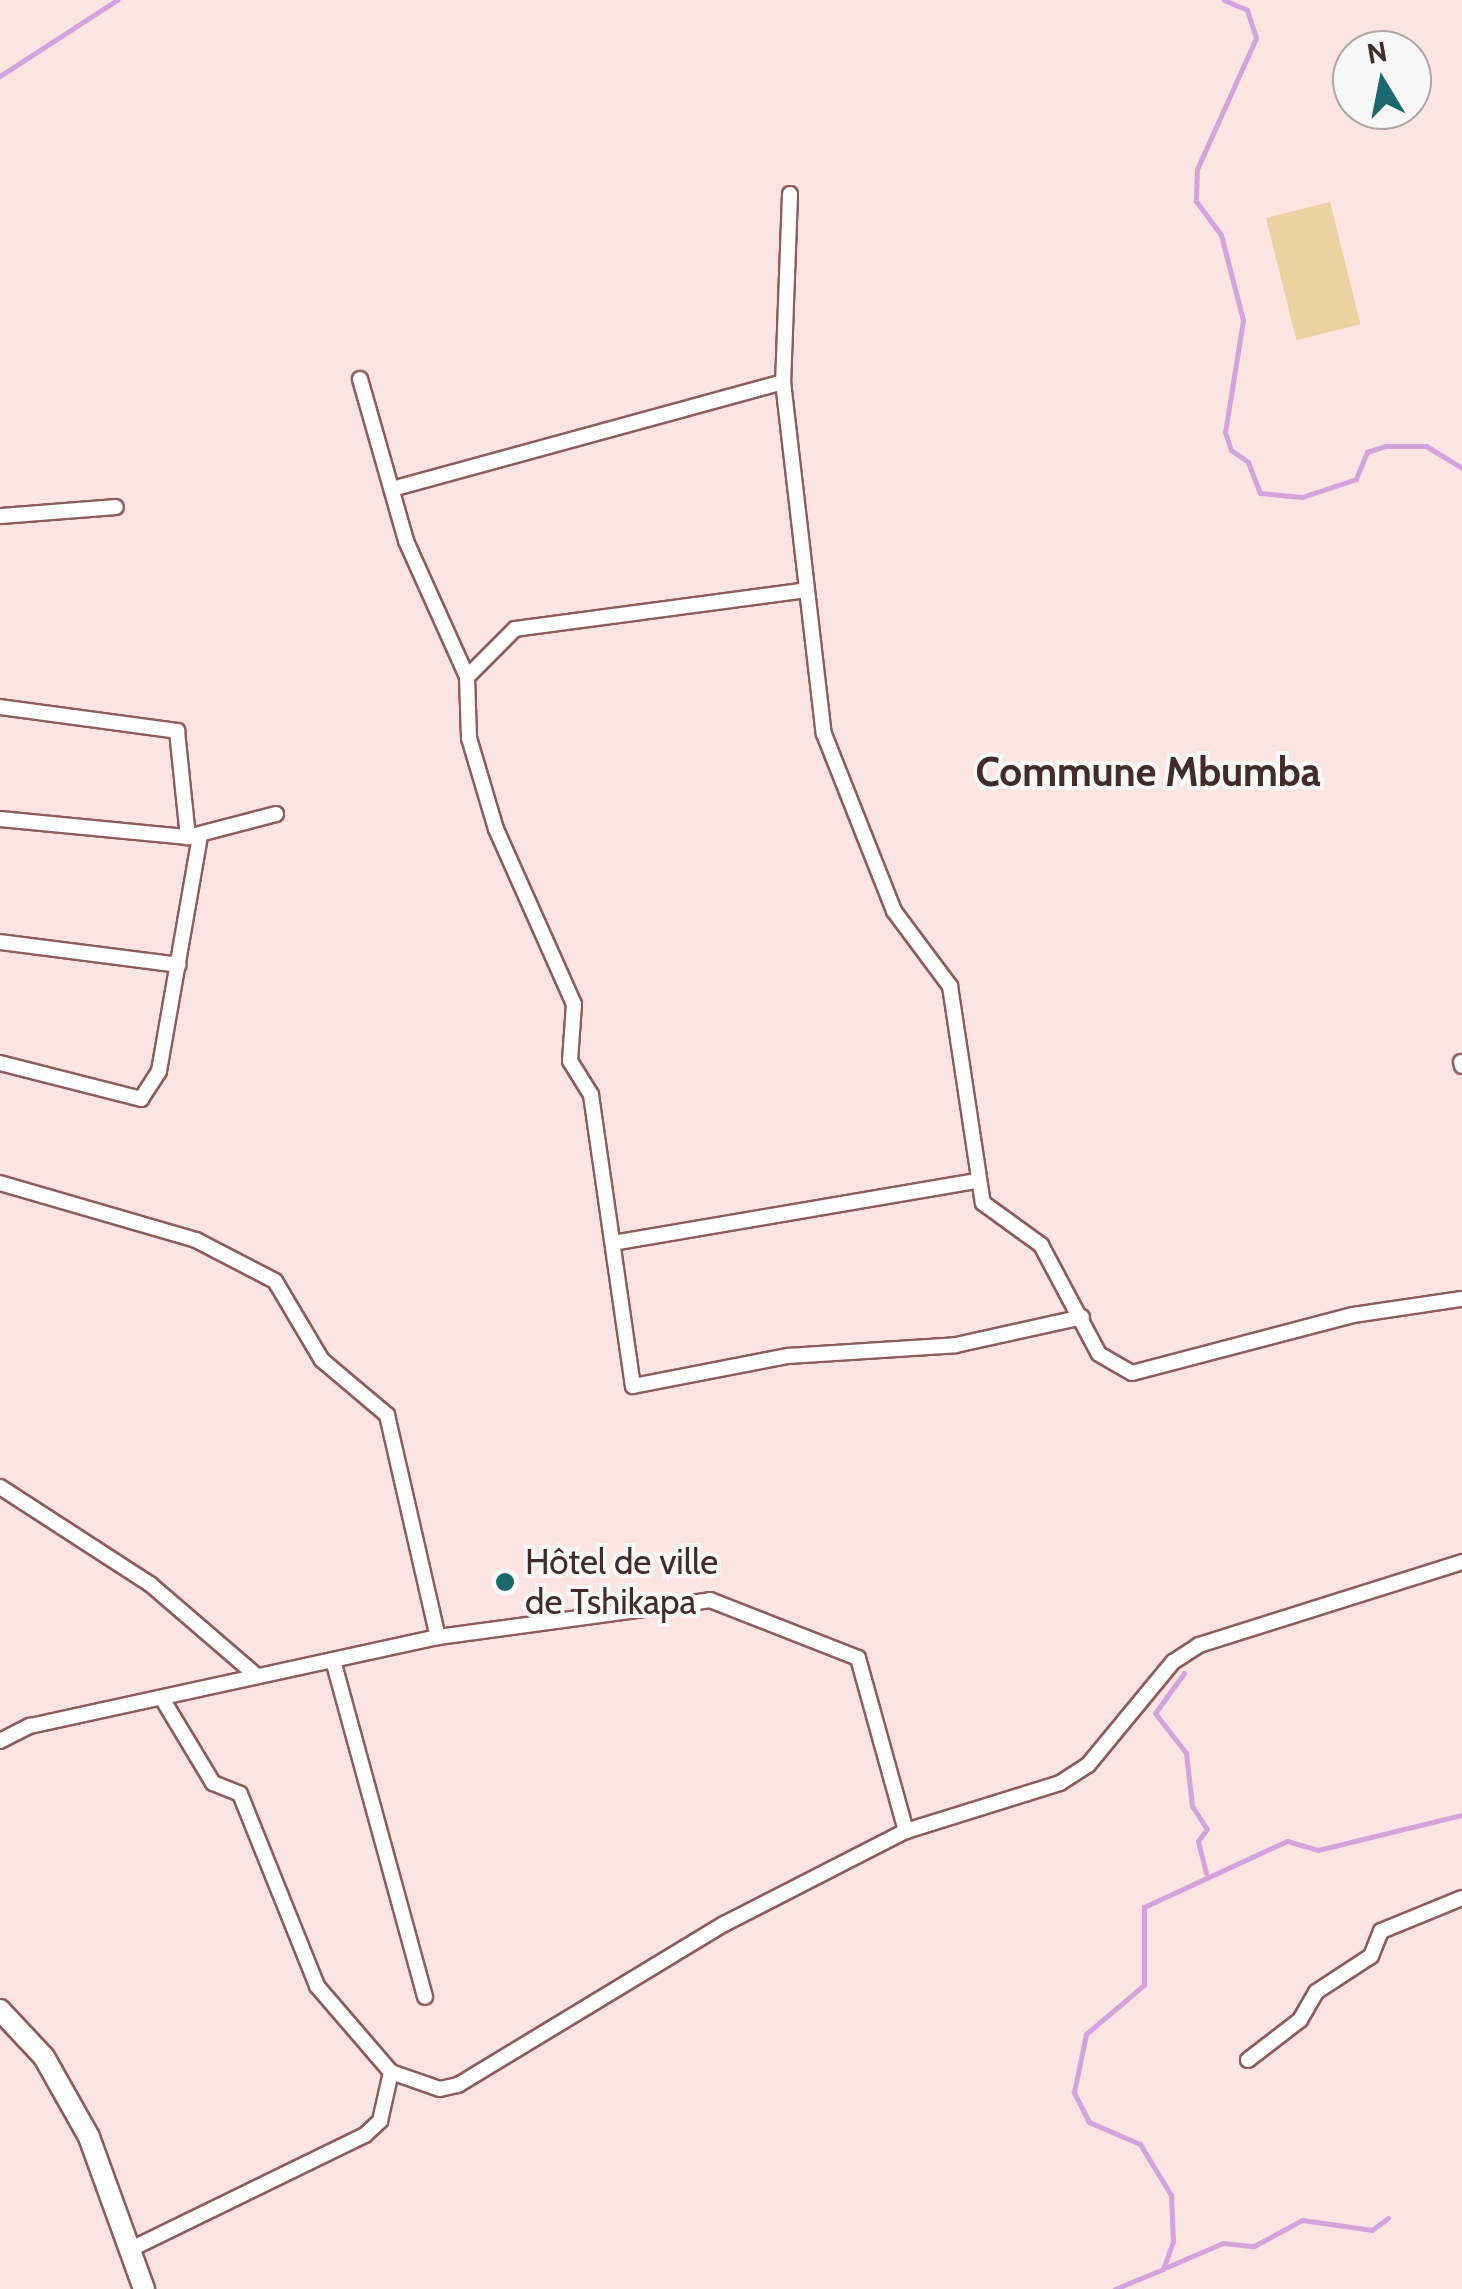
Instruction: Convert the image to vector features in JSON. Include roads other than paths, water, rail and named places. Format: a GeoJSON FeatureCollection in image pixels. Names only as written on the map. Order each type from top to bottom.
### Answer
{"type":"FeatureCollection","features":[{"type":"Feature","properties":{"kind":"main road"},"geometry":{"type":"LineString","coordinates":[[0,2010],[44,2057],[89,2137],[144,2289]]}},
{"type":"Feature","properties":{"kind":"street"},"geometry":{"type":"LineString","coordinates":[[790,194],[783,382],[801,591],[824,734],[894,912],[950,986],[976,1180],[1002,1226],[1041,1246],[1100,1354],[1132,1374],[1353,1315],[1462,1299]]}},
{"type":"Feature","properties":{"kind":"street"},"geometry":{"type":"LineString","coordinates":[[360,379],[396,488],[406,541],[466,677],[478,776],[574,1004],[570,1062],[591,1095],[626,1362],[633,1386],[646,1388],[788,1356],[956,1345],[1082,1317]]}},
{"type":"Feature","properties":{"kind":"street"},"geometry":{"type":"LineString","coordinates":[[396,488],[783,382]]}},
{"type":"Feature","properties":{"kind":"street"},"geometry":{"type":"LineString","coordinates":[[0,516],[116,507]]}},
{"type":"Feature","properties":{"kind":"street"},"geometry":{"type":"LineString","coordinates":[[466,677],[515,628],[801,591]]}},
{"type":"Feature","properties":{"kind":"street"},"geometry":{"type":"LineString","coordinates":[[0,706],[178,731],[194,836],[178,964],[158,1071],[142,1100],[0,1063]]}},
{"type":"Feature","properties":{"kind":"street"},"geometry":{"type":"LineString","coordinates":[[0,819],[194,836],[276,814]]}},
{"type":"Feature","properties":{"kind":"street"},"geometry":{"type":"LineString","coordinates":[[0,942],[178,964]]}},
{"type":"Feature","properties":{"kind":"street"},"geometry":{"type":"LineString","coordinates":[[612,1243],[976,1180]]}},
{"type":"Feature","properties":{"kind":"street"},"geometry":{"type":"LineString","coordinates":[[0,1184],[196,1240],[275,1281],[322,1360],[387,1415],[438,1637]]}},
{"type":"Feature","properties":{"kind":"street"},"geometry":{"type":"LineString","coordinates":[[0,1487],[150,1584],[256,1676]]}},
{"type":"Feature","properties":{"kind":"street"},"geometry":{"type":"LineString","coordinates":[[163,1700],[214,1782],[240,1794],[317,1986],[391,2072],[440,2089],[458,2085],[724,1924],[906,1830],[1074,1774],[1199,1644],[1462,1562]]}},
{"type":"Feature","properties":{"kind":"street"},"geometry":{"type":"LineString","coordinates":[[0,1741],[30,1726],[163,1700],[256,1676],[334,1664],[438,1637],[685,1599],[730,1605],[848,1651],[871,1687],[906,1830]]}},
{"type":"Feature","properties":{"kind":"street"},"geometry":{"type":"LineString","coordinates":[[334,1664],[424,1997]]}},
{"type":"Feature","properties":{"kind":"street"},"geometry":{"type":"LineString","coordinates":[[1248,2060],[1300,2020],[1316,1992],[1371,1956],[1381,1931],[1462,1898]]}},
{"type":"Feature","properties":{"kind":"street"},"geometry":{"type":"LineString","coordinates":[[129,2250],[365,2136],[380,2121],[391,2072]]}},
{"type":"Feature","properties":{"kind":"waterway"},"geometry":{"type":"LineString","coordinates":[[0,76],[117,0]]}},
{"type":"Feature","properties":{"kind":"waterway"},"geometry":{"type":"LineString","coordinates":[[1224,0],[1247,10],[1256,38],[1197,169],[1196,201],[1221,235],[1243,320],[1225,432],[1231,450],[1248,462],[1260,493],[1302,497],[1356,479],[1367,452],[1386,446],[1426,446],[1462,468]]}},
{"type":"Feature","properties":{"kind":"waterway"},"geometry":{"type":"LineString","coordinates":[[1184,1673],[1155,1713],[1186,1753],[1192,1806],[1207,1829],[1198,1841],[1206,1873]]}},
{"type":"Feature","properties":{"kind":"waterway"},"geometry":{"type":"LineString","coordinates":[[1115,2289],[1163,2269],[1173,2242],[1171,2195],[1140,2144],[1089,2122],[1074,2092],[1086,2034],[1144,1985],[1144,1907],[1287,1841],[1318,1850],[1462,1815]]}},
{"type":"Feature","properties":{"kind":"waterway"},"geometry":{"type":"LineString","coordinates":[[1167,2267],[1223,2243],[1254,2246],[1302,2220],[1372,2230],[1388,2218]]}},
{"type":"Feature","properties":{"kind":"place","name":"Hôtel de ville de Tshikapa"},"geometry":{"type":"Point","coordinates":[505,1582]}},
{"type":"Feature","properties":{"kind":"district","name":"Commune Mbumba"},"geometry":{"type":"Point","coordinates":[1148,772]}}]}
